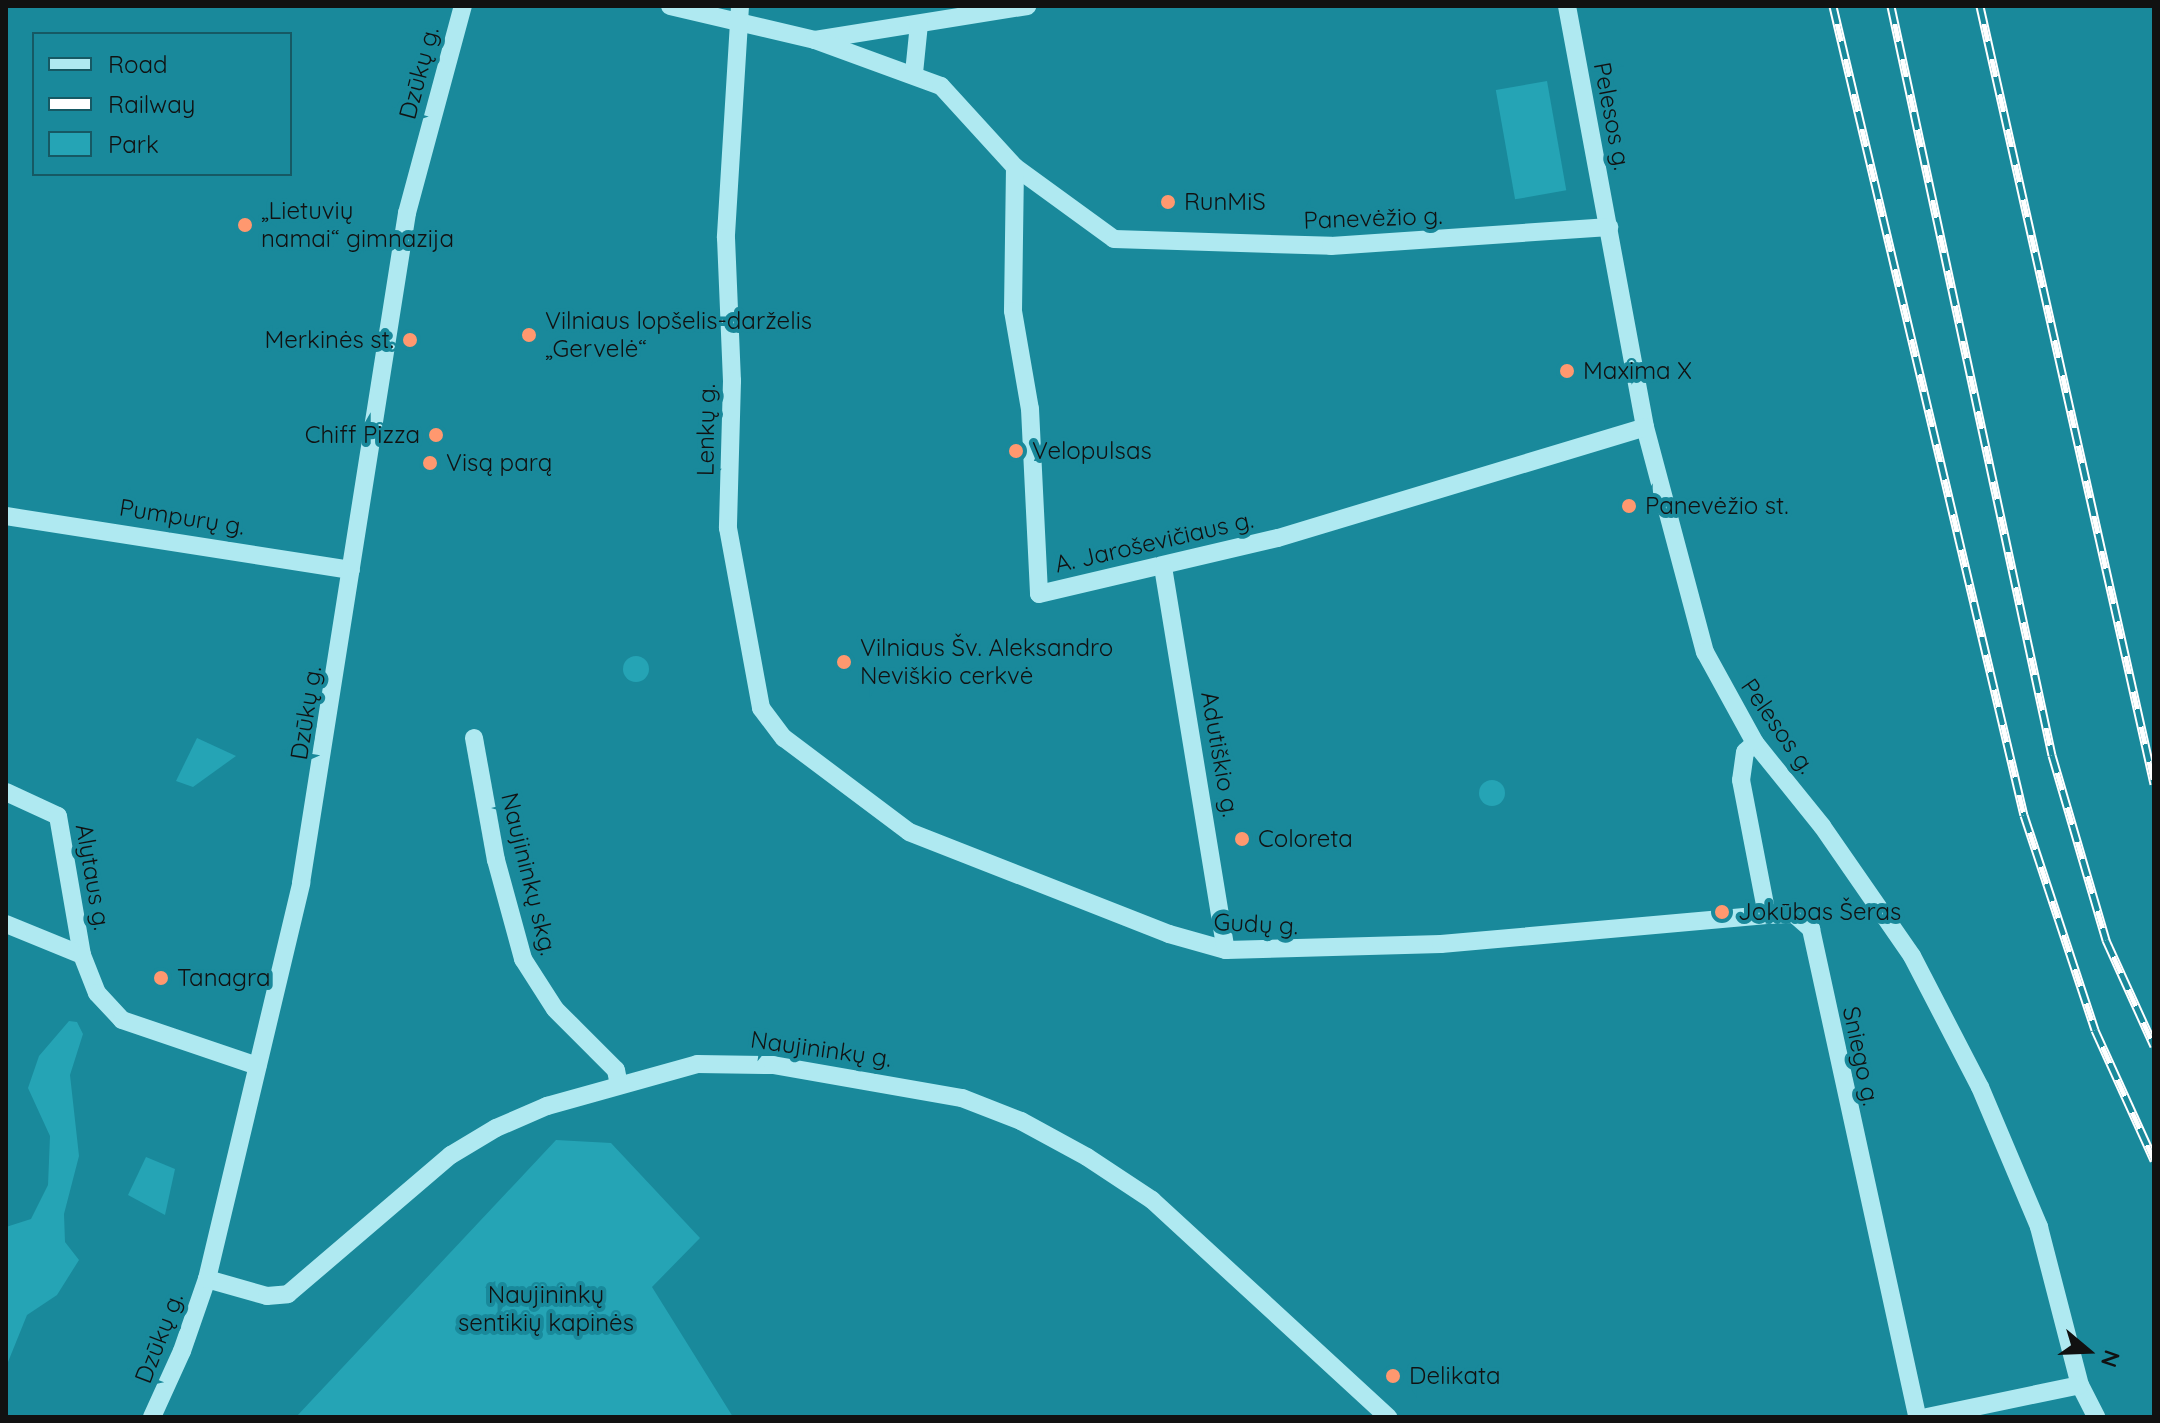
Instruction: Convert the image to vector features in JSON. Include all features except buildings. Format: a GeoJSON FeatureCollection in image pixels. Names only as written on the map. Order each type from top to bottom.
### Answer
{"type":"FeatureCollection","features":[{"type":"Feature","properties":{"kind":"street","name":"Dzūkų g."},"geometry":{"type":"LineString","coordinates":[[152,1417],[182,1351],[207,1279],[301,883],[407,213],[463,6]]}},
{"type":"Feature","properties":{"kind":"street","name":"Panevėžio g."},"geometry":{"type":"LineString","coordinates":[[670,6],[739,15],[914,73],[941,86],[1015,167],[1114,239],[1374,244],[1609,227]]}},
{"type":"Feature","properties":{"kind":"street","name":"Panevėžio g."},"geometry":{"type":"LineString","coordinates":[[815,40],[1027,6]]}},
{"type":"Feature","properties":{"kind":"street","name":"Pelesos g."},"geometry":{"type":"LineString","coordinates":[[1567,6],[1645,427],[1705,652],[1755,743],[1876,901],[1912,956],[1980,1087],[2039,1227],[2080,1385],[2096,1417]]}},
{"type":"Feature","properties":{"kind":"street","name":"Lenkų g."},"geometry":{"type":"LineString","coordinates":[[739,15],[726,238],[732,381],[728,528],[761,708]]}},
{"type":"Feature","properties":{"kind":"street"},"geometry":{"type":"LineString","coordinates":[[914,73],[919,24]]}},
{"type":"Feature","properties":{"kind":"street","name":"A. Jaroševičiaus g."},"geometry":{"type":"LineString","coordinates":[[1015,167],[1013,311],[1030,409],[1039,594],[1163,567],[1645,427]]}},
{"type":"Feature","properties":{"kind":"street","name":"Pumpurų g."},"geometry":{"type":"LineString","coordinates":[[6,516],[351,570]]}},
{"type":"Feature","properties":{"kind":"street","name":"Adutiškio g."},"geometry":{"type":"LineString","coordinates":[[1163,567],[1226,950]]}},
{"type":"Feature","properties":{"kind":"street","name":"Gudų g."},"geometry":{"type":"LineString","coordinates":[[761,708],[784,738],[909,832],[1169,934],[1226,950],[1441,944],[1767,915]]}},
{"type":"Feature","properties":{"kind":"street","name":"Naujininkų skg."},"geometry":{"type":"LineString","coordinates":[[474,738],[496,860],[523,959],[555,1009],[616,1070],[619,1085]]}},
{"type":"Feature","properties":{"kind":"street"},"geometry":{"type":"LineString","coordinates":[[1755,743],[1745,752],[1741,780],[1767,915]]}},
{"type":"Feature","properties":{"kind":"street","name":"Alytaus g."},"geometry":{"type":"LineString","coordinates":[[6,792],[58,816],[82,955]]}},
{"type":"Feature","properties":{"kind":"street","name":"Sniego g."},"geometry":{"type":"LineString","coordinates":[[1767,915],[1794,914],[1811,929],[1917,1417]]}},
{"type":"Feature","properties":{"kind":"street"},"geometry":{"type":"LineString","coordinates":[[6,924],[82,955],[97,993],[122,1020],[257,1066]]}},
{"type":"Feature","properties":{"kind":"street","name":"Naujininkų g."},"geometry":{"type":"LineString","coordinates":[[207,1279],[240,1291],[288,1294],[477,1137],[547,1106],[697,1064],[735,1061],[900,1084],[994,1109],[1087,1157],[1152,1200],[1388,1417]]}},
{"type":"Feature","properties":{"kind":"street"},"geometry":{"type":"LineString","coordinates":[[1927,1417],[2080,1385]]}},
{"type":"Feature","properties":{"kind":"green space"},"geometry":{"type":"Polygon","coordinates":[[[1547,81],[1566,190],[1515,199],[1496,90],[1547,81]]]}},
{"type":"Feature","properties":{"kind":"green space"},"geometry":{"type":"Polygon","coordinates":[[[636,656],[645,660],[649,669],[645,678],[636,682],[627,678],[623,669],[627,660],[636,656]]]}},
{"type":"Feature","properties":{"kind":"green space"},"geometry":{"type":"Polygon","coordinates":[[[197,738],[236,756],[193,787],[176,781],[197,738]]]}},
{"type":"Feature","properties":{"kind":"green space"},"geometry":{"type":"Polygon","coordinates":[[[1492,780],[1501,784],[1505,793],[1501,802],[1492,806],[1483,802],[1479,793],[1483,784],[1492,780]]]}},
{"type":"Feature","properties":{"kind":"green space"},"geometry":{"type":"Polygon","coordinates":[[[69,1021],[77,1022],[83,1034],[70,1075],[79,1156],[64,1214],[65,1242],[79,1260],[57,1295],[27,1315],[6,1367],[6,1227],[31,1219],[48,1185],[50,1136],[28,1088],[39,1056],[69,1021]]]}},
{"type":"Feature","properties":{"kind":"green space","name":"Naujininkų sentikių kapinės"},"geometry":{"type":"Polygon","coordinates":[[[556,1140],[611,1143],[700,1238],[652,1287],[733,1417],[296,1417],[556,1140]]]}},
{"type":"Feature","properties":{"kind":"green space"},"geometry":{"type":"Polygon","coordinates":[[[146,1157],[175,1169],[165,1215],[128,1195],[146,1157]]]}},
{"type":"Feature","properties":{"kind":"railway"},"geometry":{"type":"LineString","coordinates":[[1833,6],[2024,815],[2095,1030],[2154,1160]]}},
{"type":"Feature","properties":{"kind":"railway"},"geometry":{"type":"LineString","coordinates":[[1891,6],[2052,755],[2106,940],[2154,1046]]}},
{"type":"Feature","properties":{"kind":"railway"},"geometry":{"type":"LineString","coordinates":[[1980,6],[2154,784]]}},
{"type":"Feature","properties":{"kind":"place","name":"RunMiS"},"geometry":{"type":"Point","coordinates":[1168,202]}},
{"type":"Feature","properties":{"kind":"place","name":"„Lietuvių namai“ gimnazija"},"geometry":{"type":"Point","coordinates":[245,225]}},
{"type":"Feature","properties":{"kind":"place","name":"Vilniaus lopšelis-darželis „Gervelė“"},"geometry":{"type":"Point","coordinates":[529,335]}},
{"type":"Feature","properties":{"kind":"place","name":"Merkinės st."},"geometry":{"type":"Point","coordinates":[410,340]}},
{"type":"Feature","properties":{"kind":"place","name":"Maxima X"},"geometry":{"type":"Point","coordinates":[1567,371]}},
{"type":"Feature","properties":{"kind":"place","name":"Chiff Pizza"},"geometry":{"type":"Point","coordinates":[436,435]}},
{"type":"Feature","properties":{"kind":"place","name":"Velopulsas"},"geometry":{"type":"Point","coordinates":[1016,451]}},
{"type":"Feature","properties":{"kind":"place","name":"Visą parą"},"geometry":{"type":"Point","coordinates":[430,463]}},
{"type":"Feature","properties":{"kind":"place","name":"Panevėžio st."},"geometry":{"type":"Point","coordinates":[1629,506]}},
{"type":"Feature","properties":{"kind":"place","name":"Vilniaus Šv. Aleksandro Neviškio cerkvė"},"geometry":{"type":"Point","coordinates":[844,662]}},
{"type":"Feature","properties":{"kind":"place","name":"Coloreta"},"geometry":{"type":"Point","coordinates":[1242,839]}},
{"type":"Feature","properties":{"kind":"place","name":"Jokūbas Šeras"},"geometry":{"type":"Point","coordinates":[1722,912]}},
{"type":"Feature","properties":{"kind":"place","name":"Tanagra"},"geometry":{"type":"Point","coordinates":[161,978]}},
{"type":"Feature","properties":{"kind":"place","name":"Delikata"},"geometry":{"type":"Point","coordinates":[1393,1376]}}]}
